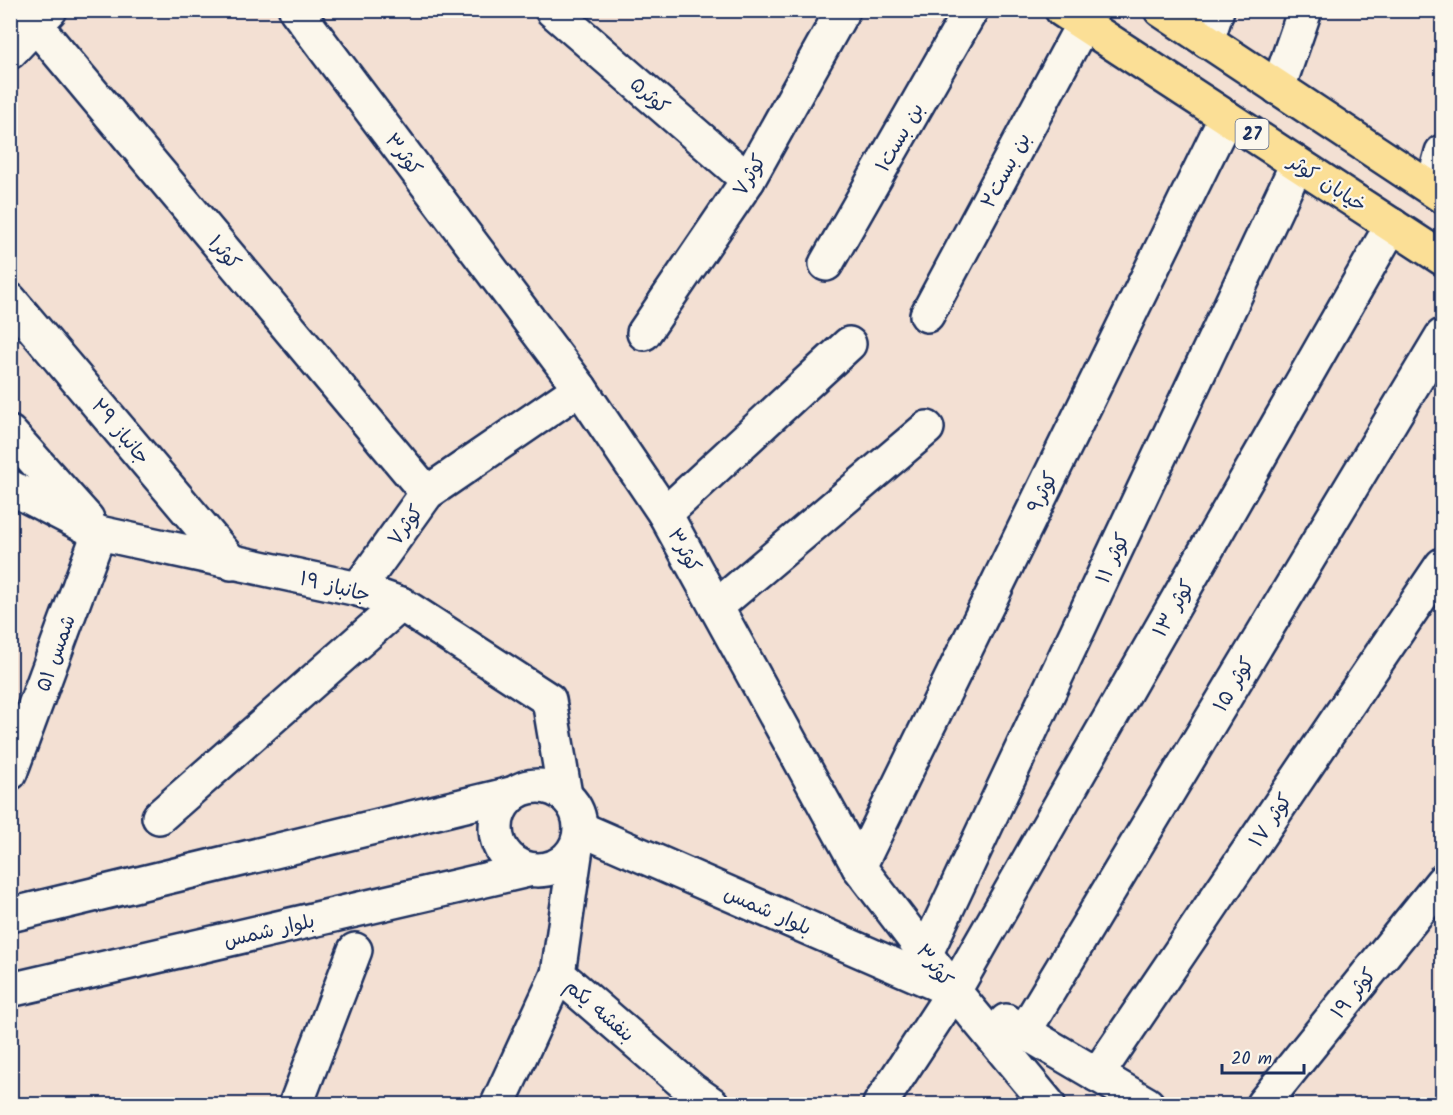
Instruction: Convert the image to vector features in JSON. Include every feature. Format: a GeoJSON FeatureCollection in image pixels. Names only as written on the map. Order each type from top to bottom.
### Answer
{"type":"FeatureCollection","features":[{"type":"Feature","properties":{"kind":"main road"},"geometry":{"type":"LineString","coordinates":[[1161,10],[1212,26],[1278,88],[1437,192]]}},
{"type":"Feature","properties":{"kind":"main road","name":"خیابان کوثر"},"geometry":{"type":"LineString","coordinates":[[1073,17],[1443,258]]}},
{"type":"Feature","properties":{"kind":"street","name":"کوثر۳"},"geometry":{"type":"LineString","coordinates":[[296,10],[580,388],[665,514],[859,867],[954,991],[1048,1104]]}},
{"type":"Feature","properties":{"kind":"street","name":"کوثر۵"},"geometry":{"type":"LineString","coordinates":[[552,10],[748,180]]}},
{"type":"Feature","properties":{"kind":"street","name":"کوثر۷"},"geometry":{"type":"LineString","coordinates":[[644,333],[748,180],[843,10]]}},
{"type":"Feature","properties":{"kind":"street","name":"بن بست۱"},"geometry":{"type":"LineString","coordinates":[[826,264],[971,10]]}},
{"type":"Feature","properties":{"kind":"street"},"geometry":{"type":"LineString","coordinates":[[1278,88],[1305,10]]}},
{"type":"Feature","properties":{"kind":"street"},"geometry":{"type":"LineString","coordinates":[[10,52],[36,16]]}},
{"type":"Feature","properties":{"kind":"street","name":"کوثر۱"},"geometry":{"type":"LineString","coordinates":[[36,16],[427,493]]}},
{"type":"Feature","properties":{"kind":"street","name":"بن بست۲"},"geometry":{"type":"LineString","coordinates":[[927,315],[1073,17]]}},
{"type":"Feature","properties":{"kind":"street","name":"کوثر۹"},"geometry":{"type":"LineString","coordinates":[[859,867],[1226,117]]}},
{"type":"Feature","properties":{"kind":"street"},"geometry":{"type":"LineString","coordinates":[[1437,192],[1443,152]]}},
{"type":"Feature","properties":{"kind":"street","name":"کوثر ۱۱"},"geometry":{"type":"LineString","coordinates":[[926,953],[1297,164]]}},
{"type":"Feature","properties":{"kind":"street","name":"کوثر ۱۳"},"geometry":{"type":"LineString","coordinates":[[880,1104],[954,991],[1392,225]]}},
{"type":"Feature","properties":{"kind":"street","name":"جانباز ۲۹"},"geometry":{"type":"LineString","coordinates":[[10,300],[232,563]]}},
{"type":"Feature","properties":{"kind":"street","name":"کوثر ۱۵"},"geometry":{"type":"LineString","coordinates":[[1024,1032],[1443,336]]}},
{"type":"Feature","properties":{"kind":"street"},"geometry":{"type":"LineString","coordinates":[[665,514],[849,344]]}},
{"type":"Feature","properties":{"kind":"street","name":"کوثر۷"},"geometry":{"type":"LineString","coordinates":[[358,590],[427,493],[580,388]]}},
{"type":"Feature","properties":{"kind":"street"},"geometry":{"type":"LineString","coordinates":[[716,607],[927,428]]}},
{"type":"Feature","properties":{"kind":"street"},"geometry":{"type":"LineString","coordinates":[[10,433],[99,533]]}},
{"type":"Feature","properties":{"kind":"street","name":"جانباز ۱۹"},"geometry":{"type":"LineString","coordinates":[[10,487],[99,533],[358,590],[401,604],[549,700],[565,795]]}},
{"type":"Feature","properties":{"kind":"street","name":"شمس ۵۱"},"geometry":{"type":"LineString","coordinates":[[10,773],[99,533]]}},
{"type":"Feature","properties":{"kind":"street","name":"کوثر ۱۷"},"geometry":{"type":"LineString","coordinates":[[1097,1075],[1443,565]]}},
{"type":"Feature","properties":{"kind":"street"},"geometry":{"type":"LineString","coordinates":[[159,817],[401,604]]}},
{"type":"Feature","properties":{"kind":"street"},"geometry":{"type":"LineString","coordinates":[[10,915],[512,794],[529,786],[548,786],[565,795],[577,810],[579,838],[564,862],[547,870],[528,870],[511,861],[499,846],[495,828],[500,809],[512,794]]}},
{"type":"Feature","properties":{"kind":"street","name":"بلوار شمس"},"geometry":{"type":"LineString","coordinates":[[579,838],[954,991],[1147,1104]]}},
{"type":"Feature","properties":{"kind":"street","name":"بنفشه یکم"},"geometry":{"type":"LineString","coordinates":[[579,838],[558,974],[696,1100]]}},
{"type":"Feature","properties":{"kind":"street","name":"بلوار شمس"},"geometry":{"type":"LineString","coordinates":[[10,990],[528,870]]}},
{"type":"Feature","properties":{"kind":"street","name":"کوثر ۱۹"},"geometry":{"type":"LineString","coordinates":[[1263,1104],[1443,882]]}},
{"type":"Feature","properties":{"kind":"street"},"geometry":{"type":"LineString","coordinates":[[296,1104],[355,950]]}},
{"type":"Feature","properties":{"kind":"street"},"geometry":{"type":"LineString","coordinates":[[498,1104],[558,974]]}}]}
